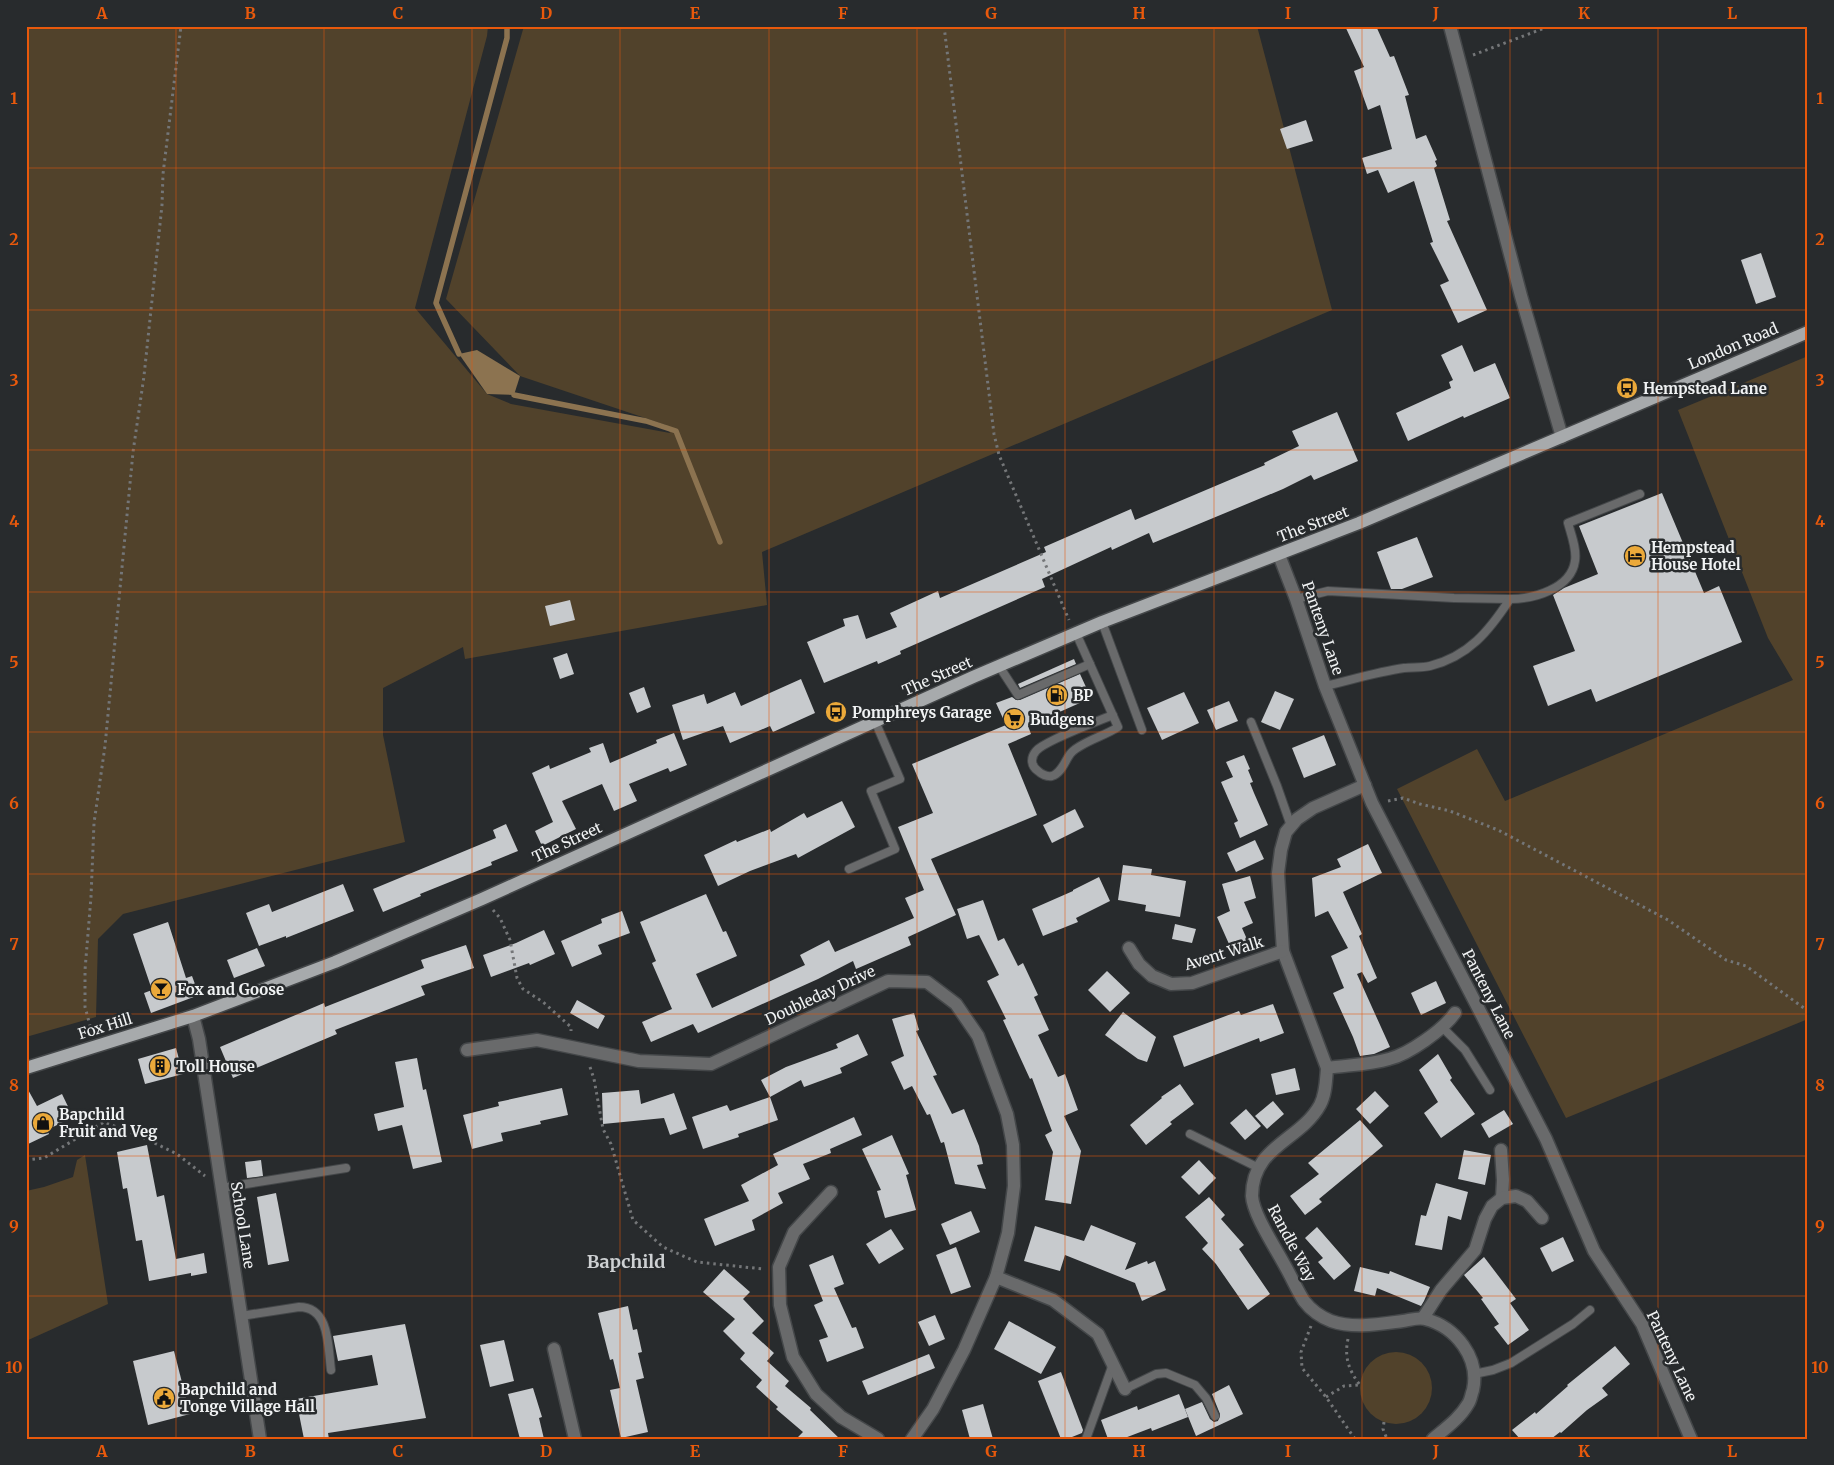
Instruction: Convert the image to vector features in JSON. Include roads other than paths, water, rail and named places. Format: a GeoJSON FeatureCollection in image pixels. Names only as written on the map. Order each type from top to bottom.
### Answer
{"type":"FeatureCollection","features":[{"type":"Feature","properties":{"kind":"main road","name":"London Road"},"geometry":{"type":"LineString","coordinates":[[1562,437],[1808,332]]}},
{"type":"Feature","properties":{"kind":"main road","name":"The Street"},"geometry":{"type":"LineString","coordinates":[[193,1016],[335,962],[482,899],[875,721],[1102,622],[1359,523],[1562,437]]}},
{"type":"Feature","properties":{"kind":"main road","name":"Fox Hill"},"geometry":{"type":"LineString","coordinates":[[26,1068],[193,1016]]}},
{"type":"Feature","properties":{"kind":"street"},"geometry":{"type":"LineString","coordinates":[[1450,26],[1521,296],[1562,437]]}},
{"type":"Feature","properties":{"kind":"street","name":"Panteny Lane"},"geometry":{"type":"LineString","coordinates":[[1279,555],[1325,686],[1372,803],[1546,1139],[1594,1251],[1642,1324],[1691,1439]]}},
{"type":"Feature","properties":{"kind":"street","name":"Randle Way"},"geometry":{"type":"LineString","coordinates":[[1365,785],[1313,808],[1297,818],[1286,832],[1281,850],[1278,873],[1283,952],[1327,1068],[1324,1094],[1320,1105],[1311,1118],[1269,1152],[1259,1168],[1252,1196],[1258,1216],[1305,1302],[1317,1314],[1332,1321],[1352,1325],[1423,1318]]}},
{"type":"Feature","properties":{"kind":"street","name":"Avent Walk"},"geometry":{"type":"LineString","coordinates":[[1129,948],[1139,964],[1152,976],[1171,984],[1192,983],[1283,952]]}},
{"type":"Feature","properties":{"kind":"street","name":"Doubleday Drive"},"geometry":{"type":"LineString","coordinates":[[467,1050],[537,1040],[639,1061],[711,1064],[888,981],[927,982],[956,1004],[978,1036],[1007,1114],[1013,1145],[1014,1186],[1008,1233],[996,1277],[964,1350],[933,1409],[912,1439]]}},
{"type":"Feature","properties":{"kind":"street"},"geometry":{"type":"LineString","coordinates":[[1327,1068],[1389,1059],[1406,1052],[1449,1022],[1455,1013]]}},
{"type":"Feature","properties":{"kind":"street","name":"School Lane"},"geometry":{"type":"LineString","coordinates":[[193,1016],[199,1039],[260,1439]]}},
{"type":"Feature","properties":{"kind":"street"},"geometry":{"type":"LineString","coordinates":[[1501,1150],[1502,1198]]}},
{"type":"Feature","properties":{"kind":"street"},"geometry":{"type":"LineString","coordinates":[[831,1192],[794,1232],[779,1267],[780,1305],[793,1357],[816,1394],[841,1417],[878,1439]]}},
{"type":"Feature","properties":{"kind":"street"},"geometry":{"type":"LineString","coordinates":[[1433,1439],[1460,1416],[1470,1402],[1474,1385],[1474,1366],[1468,1352],[1459,1340],[1437,1323],[1423,1318],[1441,1290],[1474,1250],[1485,1219],[1492,1206],[1502,1198],[1516,1196],[1527,1201],[1542,1218]]}},
{"type":"Feature","properties":{"kind":"street"},"geometry":{"type":"LineString","coordinates":[[996,1277],[1053,1300],[1098,1334],[1125,1389]]}},
{"type":"Feature","properties":{"kind":"street"},"geometry":{"type":"LineString","coordinates":[[554,1349],[575,1439]]}},
{"type":"Feature","properties":{"kind":"lane"},"geometry":{"type":"LineString","coordinates":[[1296,599],[1328,591],[1454,598],[1521,599],[1541,595],[1558,586],[1569,575],[1575,561],[1574,545],[1568,523],[1640,494]]}},
{"type":"Feature","properties":{"kind":"lane"},"geometry":{"type":"LineString","coordinates":[[1325,686],[1404,668],[1429,666],[1453,658],[1476,643],[1497,619],[1510,599]]}},
{"type":"Feature","properties":{"kind":"lane"},"geometry":{"type":"LineString","coordinates":[[1102,622],[1142,730]]}},
{"type":"Feature","properties":{"kind":"lane"},"geometry":{"type":"LineString","coordinates":[[1076,633],[1113,715],[1118,727],[1109,734],[1076,748],[1057,774],[1050,777],[1040,773],[1033,766],[1032,758],[1036,750],[1113,715]]}},
{"type":"Feature","properties":{"kind":"lane"},"geometry":{"type":"LineString","coordinates":[[999,666],[1018,695],[1090,664]]}},
{"type":"Feature","properties":{"kind":"lane"},"geometry":{"type":"LineString","coordinates":[[849,869],[895,849],[871,791],[900,778],[875,721]]}},
{"type":"Feature","properties":{"kind":"lane"},"geometry":{"type":"LineString","coordinates":[[1252,722],[1291,826]]}},
{"type":"Feature","properties":{"kind":"lane"},"geometry":{"type":"LineString","coordinates":[[1442,1027],[1465,1050],[1490,1090]]}},
{"type":"Feature","properties":{"kind":"lane"},"geometry":{"type":"LineString","coordinates":[[1190,1134],[1259,1168]]}},
{"type":"Feature","properties":{"kind":"lane"},"geometry":{"type":"LineString","coordinates":[[221,1188],[346,1168]]}},
{"type":"Feature","properties":{"kind":"lane"},"geometry":{"type":"LineString","coordinates":[[241,1316],[299,1307],[308,1307],[317,1312],[326,1330],[331,1370]]}},
{"type":"Feature","properties":{"kind":"lane"},"geometry":{"type":"LineString","coordinates":[[1474,1374],[1493,1370],[1510,1363],[1573,1324],[1590,1310]]}},
{"type":"Feature","properties":{"kind":"lane"},"geometry":{"type":"LineString","coordinates":[[1086,1439],[1113,1364]]}},
{"type":"Feature","properties":{"kind":"lane"},"geometry":{"type":"LineString","coordinates":[[1125,1389],[1156,1374],[1166,1373],[1195,1385],[1206,1398],[1215,1416]]}},
{"type":"Feature","properties":{"kind":"waterway"},"geometry":{"type":"LineString","coordinates":[[459,354],[436,303],[507,38],[507,26]]}},
{"type":"Feature","properties":{"kind":"waterway"},"geometry":{"type":"LineString","coordinates":[[514,395],[646,421],[676,431],[720,542]]}},
{"type":"Feature","properties":{"kind":"place","name":"Hempstead Lane"},"geometry":{"type":"Point","coordinates":[1627,388]}},
{"type":"Feature","properties":{"kind":"place","name":"Hempstead House Hotel"},"geometry":{"type":"Point","coordinates":[1635,556]}},
{"type":"Feature","properties":{"kind":"place","name":"BP"},"geometry":{"type":"Point","coordinates":[1057,695]}},
{"type":"Feature","properties":{"kind":"place","name":"Pomphreys Garage"},"geometry":{"type":"Point","coordinates":[836,712]}},
{"type":"Feature","properties":{"kind":"place","name":"Budgens"},"geometry":{"type":"Point","coordinates":[1014,719]}},
{"type":"Feature","properties":{"kind":"place","name":"Fox and Goose"},"geometry":{"type":"Point","coordinates":[161,989]}},
{"type":"Feature","properties":{"kind":"place","name":"Toll House"},"geometry":{"type":"Point","coordinates":[160,1066]}},
{"type":"Feature","properties":{"kind":"place","name":"Bapchild Fruit and Veg"},"geometry":{"type":"Point","coordinates":[43,1123]}},
{"type":"Feature","properties":{"kind":"place","name":"Bapchild and Tonge Village Hall"},"geometry":{"type":"Point","coordinates":[164,1398]}},
{"type":"Feature","properties":{"kind":"district","name":"Bapchild"},"geometry":{"type":"Point","coordinates":[626,1261]}}]}
